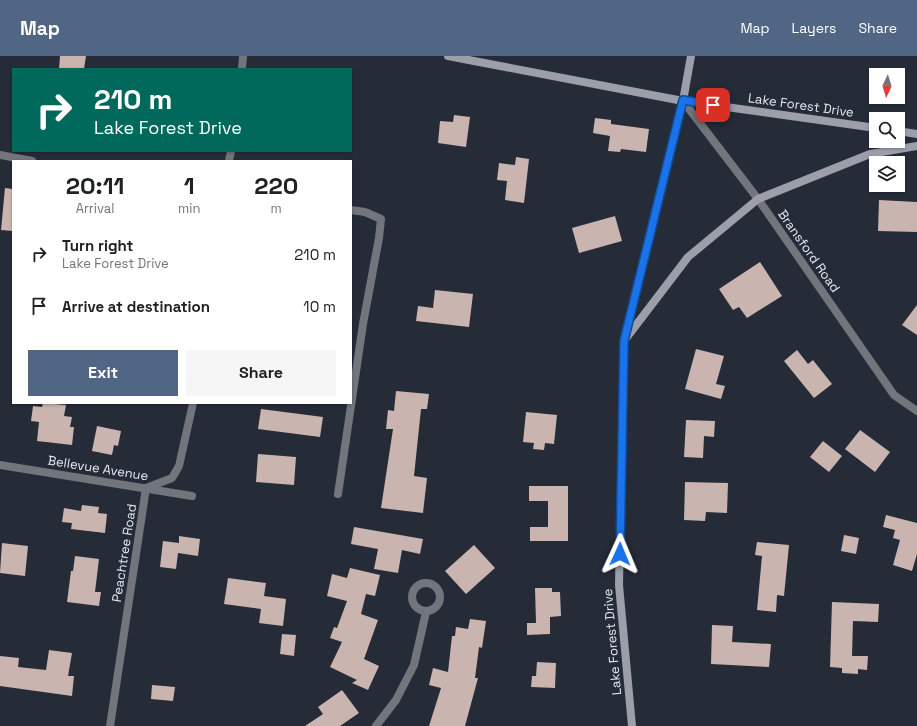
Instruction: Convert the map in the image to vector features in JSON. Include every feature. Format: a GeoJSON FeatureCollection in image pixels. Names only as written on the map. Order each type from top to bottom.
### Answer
{"type":"FeatureCollection","features":[{"type":"Feature","properties":{"kind":"street"},"geometry":{"type":"LineString","coordinates":[[242,68],[243,56]]}},
{"type":"Feature","properties":{"kind":"street"},"geometry":{"type":"LineString","coordinates":[[448,56],[683,100],[691,56]]}},
{"type":"Feature","properties":{"kind":"street","name":"Lake Forest Drive"},"geometry":{"type":"LineString","coordinates":[[632,726],[619,585],[624,341],[683,100],[869,127]]}},
{"type":"Feature","properties":{"kind":"street","name":"Bransford Road"},"geometry":{"type":"LineString","coordinates":[[683,100],[758,199],[894,395],[917,411]]}},
{"type":"Feature","properties":{"kind":"street"},"geometry":{"type":"LineString","coordinates":[[905,132],[917,134]]}},
{"type":"Feature","properties":{"kind":"street"},"geometry":{"type":"LineString","coordinates":[[624,341],[688,257],[758,199],[870,154],[917,146]]}},
{"type":"Feature","properties":{"kind":"street"},"geometry":{"type":"LineString","coordinates":[[0,155],[27,160]]}},
{"type":"Feature","properties":{"kind":"street"},"geometry":{"type":"LineString","coordinates":[[352,210],[365,212],[381,219],[352,399]]}},
{"type":"Feature","properties":{"kind":"street","name":"Peachtree Road"},"geometry":{"type":"LineString","coordinates":[[110,726],[146,488],[172,478],[179,466],[192,404]]}},
{"type":"Feature","properties":{"kind":"street"},"geometry":{"type":"LineString","coordinates":[[338,494],[351,404]]}},
{"type":"Feature","properties":{"kind":"street","name":"Bellevue Avenue"},"geometry":{"type":"LineString","coordinates":[[0,465],[192,496]]}},
{"type":"Feature","properties":{"kind":"street"},"geometry":{"type":"LineString","coordinates":[[376,726],[396,700],[414,665],[426,612]]}},
{"type":"Feature","properties":{"kind":"building"},"geometry":{"type":"Polygon","coordinates":[[[60,56],[86,56],[84,68],[59,68],[60,56]]]}},
{"type":"Feature","properties":{"kind":"building"},"geometry":{"type":"Polygon","coordinates":[[[454,115],[470,117],[466,147],[438,143],[440,121],[453,122],[454,115]]]}},
{"type":"Feature","properties":{"kind":"building"},"geometry":{"type":"Polygon","coordinates":[[[595,118],[611,120],[611,124],[649,129],[646,152],[621,149],[620,152],[608,151],[610,136],[593,133],[595,118]]]}},
{"type":"Feature","properties":{"kind":"building"},"geometry":{"type":"Polygon","coordinates":[[[516,157],[529,159],[524,203],[505,200],[507,181],[497,180],[499,163],[515,165],[516,157]]]}},
{"type":"Feature","properties":{"kind":"building"},"geometry":{"type":"Polygon","coordinates":[[[5,188],[12,189],[12,231],[1,230],[5,188]]]}},
{"type":"Feature","properties":{"kind":"building"},"geometry":{"type":"Polygon","coordinates":[[[879,200],[917,202],[917,232],[878,231],[879,200]]]}},
{"type":"Feature","properties":{"kind":"building"},"geometry":{"type":"Polygon","coordinates":[[[615,216],[622,241],[579,253],[572,228],[615,216]]]}},
{"type":"Feature","properties":{"kind":"building"},"geometry":{"type":"Polygon","coordinates":[[[760,262],[782,296],[747,318],[739,307],[733,310],[719,289],[760,262]]]}},
{"type":"Feature","properties":{"kind":"building"},"geometry":{"type":"Polygon","coordinates":[[[435,290],[473,294],[469,327],[416,321],[418,306],[433,308],[435,290]]]}},
{"type":"Feature","properties":{"kind":"building"},"geometry":{"type":"Polygon","coordinates":[[[917,305],[917,335],[902,325],[917,305]]]}},
{"type":"Feature","properties":{"kind":"building"},"geometry":{"type":"Polygon","coordinates":[[[696,349],[724,356],[716,384],[725,386],[721,399],[685,389],[696,349]]]}},
{"type":"Feature","properties":{"kind":"building"},"geometry":{"type":"Polygon","coordinates":[[[797,350],[808,364],[813,360],[832,384],[814,398],[784,361],[797,350]]]}},
{"type":"Feature","properties":{"kind":"building"},"geometry":{"type":"Polygon","coordinates":[[[396,391],[429,394],[427,409],[421,409],[414,476],[427,478],[423,513],[381,508],[393,429],[386,429],[388,410],[394,411],[396,391]]]}},
{"type":"Feature","properties":{"kind":"building"},"geometry":{"type":"Polygon","coordinates":[[[43,404],[66,405],[64,416],[72,417],[70,427],[74,427],[72,445],[37,441],[39,422],[31,421],[33,406],[42,407],[43,404]]]}},
{"type":"Feature","properties":{"kind":"building"},"geometry":{"type":"Polygon","coordinates":[[[261,409],[323,417],[320,437],[258,429],[261,409]]]}},
{"type":"Feature","properties":{"kind":"building"},"geometry":{"type":"Polygon","coordinates":[[[526,412],[557,415],[554,444],[545,443],[544,450],[533,449],[534,443],[523,442],[526,412]]]}},
{"type":"Feature","properties":{"kind":"building"},"geometry":{"type":"Polygon","coordinates":[[[686,420],[715,421],[714,437],[704,436],[703,458],[684,457],[686,420]]]}},
{"type":"Feature","properties":{"kind":"building"},"geometry":{"type":"Polygon","coordinates":[[[97,426],[121,431],[118,446],[114,445],[112,455],[92,451],[97,426]]]}},
{"type":"Feature","properties":{"kind":"building"},"geometry":{"type":"Polygon","coordinates":[[[860,430],[890,452],[875,472],[845,449],[860,430]]]}},
{"type":"Feature","properties":{"kind":"building"},"geometry":{"type":"Polygon","coordinates":[[[823,441],[842,456],[829,472],[810,457],[823,441]]]}},
{"type":"Feature","properties":{"kind":"building"},"geometry":{"type":"Polygon","coordinates":[[[258,454],[296,457],[294,485],[256,482],[258,454]]]}},
{"type":"Feature","properties":{"kind":"building"},"geometry":{"type":"Polygon","coordinates":[[[685,482],[728,483],[727,513],[706,512],[705,521],[684,520],[685,482]]]}},
{"type":"Feature","properties":{"kind":"building"},"geometry":{"type":"Polygon","coordinates":[[[529,486],[568,486],[568,541],[530,541],[530,527],[548,527],[548,501],[529,501],[529,486]]]}},
{"type":"Feature","properties":{"kind":"building"},"geometry":{"type":"Polygon","coordinates":[[[82,505],[99,507],[98,513],[107,514],[105,533],[71,529],[72,523],[62,522],[64,508],[81,511],[82,505]]]}},
{"type":"Feature","properties":{"kind":"building"},"geometry":{"type":"Polygon","coordinates":[[[886,515],[917,523],[917,554],[912,571],[893,565],[900,540],[893,538],[895,530],[883,527],[886,515]]]}},
{"type":"Feature","properties":{"kind":"building"},"geometry":{"type":"Polygon","coordinates":[[[354,527],[423,539],[420,554],[402,550],[398,573],[374,569],[378,549],[351,544],[354,527]]]}},
{"type":"Feature","properties":{"kind":"building"},"geometry":{"type":"Polygon","coordinates":[[[844,535],[859,538],[856,554],[841,551],[844,535]]]}},
{"type":"Feature","properties":{"kind":"building"},"geometry":{"type":"Polygon","coordinates":[[[179,536],[200,539],[198,556],[178,553],[176,569],[160,567],[163,541],[179,543],[179,536]]]}},
{"type":"Feature","properties":{"kind":"building"},"geometry":{"type":"Polygon","coordinates":[[[757,542],[789,545],[784,596],[777,595],[776,612],[757,610],[762,556],[755,555],[757,542]]]}},
{"type":"Feature","properties":{"kind":"building"},"geometry":{"type":"Polygon","coordinates":[[[2,543],[28,546],[25,576],[0,573],[2,543]]]}},
{"type":"Feature","properties":{"kind":"building"},"geometry":{"type":"Polygon","coordinates":[[[474,545],[495,568],[466,594],[445,571],[474,545]]]}},
{"type":"Feature","properties":{"kind":"building"},"geometry":{"type":"Polygon","coordinates":[[[75,556],[99,559],[95,592],[101,592],[99,606],[67,602],[71,571],[73,571],[75,556]]]}},
{"type":"Feature","properties":{"kind":"building"},"geometry":{"type":"Polygon","coordinates":[[[350,568],[380,575],[375,596],[366,594],[361,614],[378,620],[364,659],[379,666],[368,690],[352,683],[357,680],[330,667],[342,642],[330,638],[334,627],[337,628],[347,601],[327,596],[332,574],[347,578],[350,568]]]}},
{"type":"Feature","properties":{"kind":"building"},"geometry":{"type":"Polygon","coordinates":[[[228,578],[266,583],[264,596],[286,599],[283,626],[259,623],[261,609],[224,604],[228,578]]]}},
{"type":"Feature","properties":{"kind":"building"},"geometry":{"type":"Polygon","coordinates":[[[535,588],[552,588],[552,592],[560,592],[561,616],[550,617],[550,634],[527,635],[527,623],[536,623],[535,588]]]}},
{"type":"Feature","properties":{"kind":"building"},"geometry":{"type":"Polygon","coordinates":[[[832,602],[879,604],[878,622],[853,621],[852,656],[868,656],[867,670],[858,669],[858,674],[842,673],[842,668],[830,667],[832,602]]]}},
{"type":"Feature","properties":{"kind":"building"},"geometry":{"type":"Polygon","coordinates":[[[470,619],[486,621],[482,648],[479,647],[475,678],[478,678],[465,726],[429,726],[441,688],[429,685],[433,668],[448,672],[452,636],[455,636],[456,627],[468,629],[470,619]]]}},
{"type":"Feature","properties":{"kind":"building"},"geometry":{"type":"Polygon","coordinates":[[[712,625],[733,626],[732,642],[771,644],[769,667],[711,664],[712,625]]]}},
{"type":"Feature","properties":{"kind":"building"},"geometry":{"type":"Polygon","coordinates":[[[282,634],[296,635],[294,656],[280,654],[282,634]]]}},
{"type":"Feature","properties":{"kind":"building"},"geometry":{"type":"Polygon","coordinates":[[[49,650],[72,653],[68,676],[74,676],[72,696],[0,686],[0,656],[19,658],[18,667],[46,670],[49,650]]]}},
{"type":"Feature","properties":{"kind":"building"},"geometry":{"type":"Polygon","coordinates":[[[537,662],[556,663],[555,688],[531,687],[532,676],[536,676],[537,662]]]}},
{"type":"Feature","properties":{"kind":"building"},"geometry":{"type":"Polygon","coordinates":[[[152,685],[175,687],[173,701],[151,699],[152,685]]]}},
{"type":"Feature","properties":{"kind":"building"},"geometry":{"type":"Polygon","coordinates":[[[342,690],[359,713],[340,726],[305,726],[323,714],[318,707],[342,690]]]}},
{"type":"Feature","properties":{"kind":"route"},"geometry":{"type":"LineString","coordinates":[[620,554],[624,341],[683,100],[713,105]]}}]}
